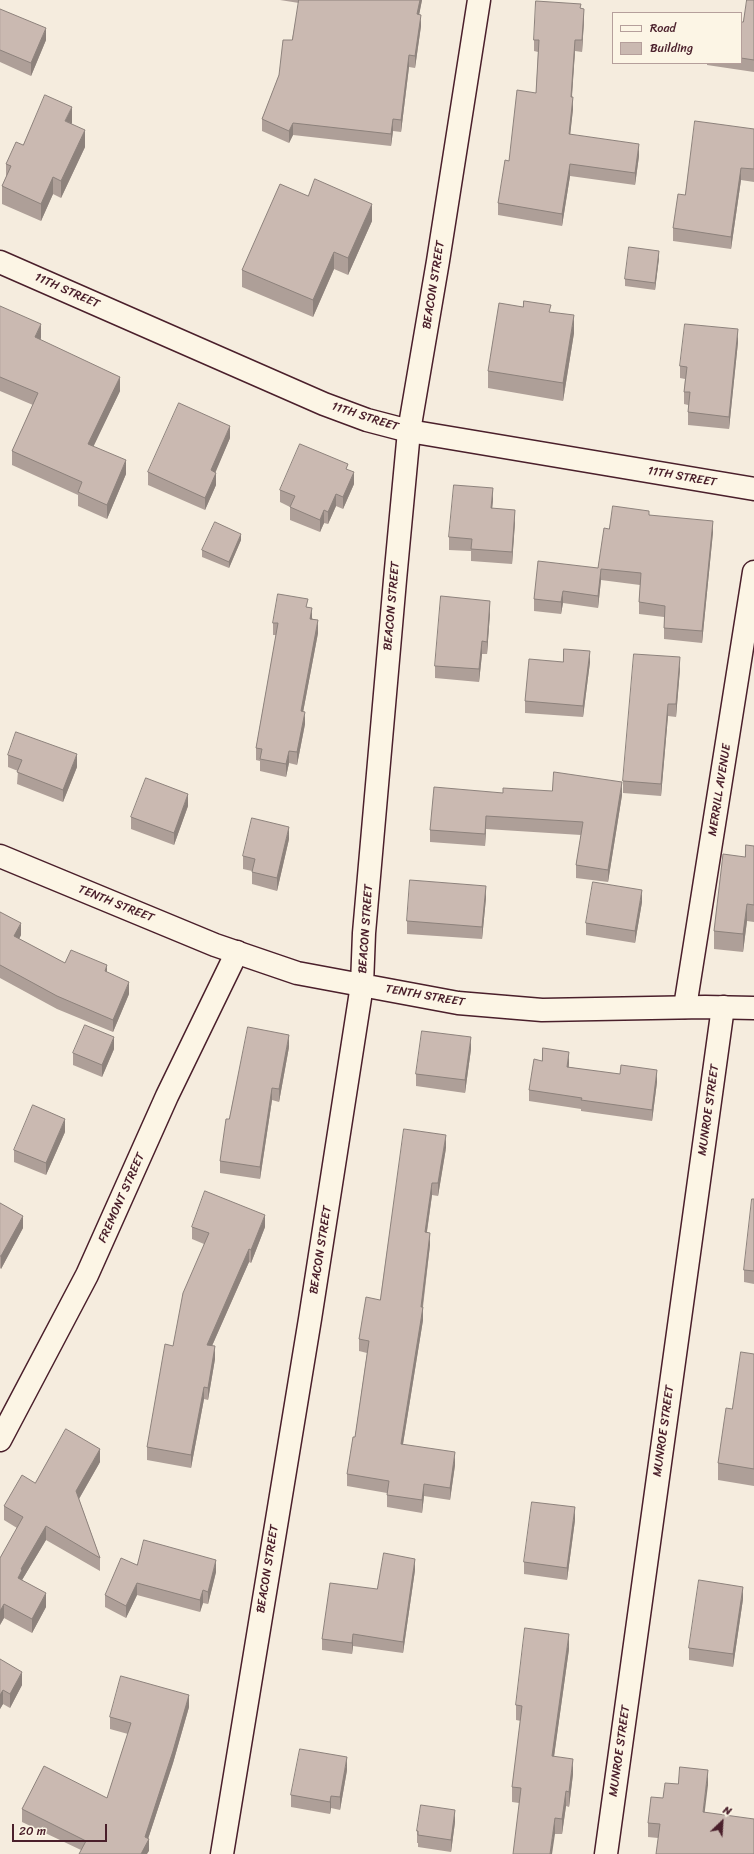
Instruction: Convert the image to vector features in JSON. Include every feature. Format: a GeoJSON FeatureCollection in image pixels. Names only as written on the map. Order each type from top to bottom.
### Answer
{"type":"FeatureCollection","features":[{"type":"Feature","properties":{"kind":"street","name":"BEACON STREET"},"geometry":{"type":"LineString","coordinates":[[222,1854],[311,1311],[362,985],[366,910],[394,580],[409,431],[438,261],[478,0]]}},
{"type":"Feature","properties":{"kind":"street","name":"11TH STREET"},"geometry":{"type":"LineString","coordinates":[[0,262],[324,404],[367,420],[409,431],[754,490]]}},
{"type":"Feature","properties":{"kind":"street","name":"MERRILL AVENUE"},"geometry":{"type":"LineString","coordinates":[[685,1007],[754,572]]}},
{"type":"Feature","properties":{"kind":"street","name":"TENTH STREET"},"geometry":{"type":"LineString","coordinates":[[0,856],[237,952],[297,974],[458,1003],[542,1010],[685,1007],[754,1008]]}},
{"type":"Feature","properties":{"kind":"street","name":"FREMONT STREET"},"geometry":{"type":"LineString","coordinates":[[0,1440],[87,1275],[167,1096],[237,952]]}},
{"type":"Feature","properties":{"kind":"street","name":"MUNROE STREET"},"geometry":{"type":"LineString","coordinates":[[606,1854],[723,1007]]}},
{"type":"Feature","properties":{"kind":"building"},"geometry":{"type":"Polygon","coordinates":[[[299,0],[420,0],[417,14],[421,15],[415,56],[409,55],[401,120],[393,119],[391,134],[293,123],[289,131],[262,119],[279,75],[283,40],[292,40],[299,0]]]}},
{"type":"Feature","properties":{"kind":"building"},"geometry":{"type":"Polygon","coordinates":[[[747,0],[754,0],[754,60],[742,58],[743,22],[747,0]]]}},
{"type":"Feature","properties":{"kind":"building"},"geometry":{"type":"Polygon","coordinates":[[[536,1],[581,4],[580,8],[584,9],[582,40],[575,40],[571,97],[573,97],[569,134],[639,144],[635,173],[570,164],[562,214],[498,203],[505,160],[509,161],[517,90],[536,93],[539,40],[534,40],[536,1]]]}},
{"type":"Feature","properties":{"kind":"building"},"geometry":{"type":"Polygon","coordinates":[[[0,9],[46,28],[31,63],[0,50],[0,9]]]}},
{"type":"Feature","properties":{"kind":"building"},"geometry":{"type":"Polygon","coordinates":[[[45,95],[72,107],[65,121],[85,130],[61,181],[53,177],[41,204],[2,186],[11,166],[6,164],[16,142],[23,145],[45,95]]]}},
{"type":"Feature","properties":{"kind":"building"},"geometry":{"type":"Polygon","coordinates":[[[695,121],[754,129],[754,169],[741,168],[731,237],[673,228],[678,194],[685,195],[695,121]]]}},
{"type":"Feature","properties":{"kind":"building"},"geometry":{"type":"Polygon","coordinates":[[[315,179],[372,204],[348,258],[334,252],[313,300],[242,270],[280,184],[308,196],[315,179]]]}},
{"type":"Feature","properties":{"kind":"building"},"geometry":{"type":"Polygon","coordinates":[[[629,247],[659,251],[655,283],[625,279],[629,247]]]}},
{"type":"Feature","properties":{"kind":"building"},"geometry":{"type":"Polygon","coordinates":[[[524,301],[551,305],[549,312],[574,315],[563,383],[488,371],[499,303],[523,307],[524,301]]]}},
{"type":"Feature","properties":{"kind":"building"},"geometry":{"type":"Polygon","coordinates":[[[0,306],[41,324],[35,337],[120,377],[88,444],[126,460],[107,505],[78,492],[82,482],[12,451],[38,393],[0,377],[0,306]]]}},
{"type":"Feature","properties":{"kind":"building"},"geometry":{"type":"Polygon","coordinates":[[[685,324],[738,329],[729,417],[688,412],[690,392],[684,392],[687,367],[680,366],[685,324]]]}},
{"type":"Feature","properties":{"kind":"building"},"geometry":{"type":"Polygon","coordinates":[[[179,403],[230,426],[211,470],[216,473],[205,498],[148,472],[179,403]]]}},
{"type":"Feature","properties":{"kind":"building"},"geometry":{"type":"Polygon","coordinates":[[[300,444],[348,464],[346,469],[354,472],[343,497],[336,494],[328,512],[324,510],[320,520],[290,507],[295,496],[280,490],[300,444]]]}},
{"type":"Feature","properties":{"kind":"building"},"geometry":{"type":"Polygon","coordinates":[[[454,485],[493,488],[491,508],[515,510],[512,552],[471,549],[472,539],[449,537],[454,485]]]}},
{"type":"Feature","properties":{"kind":"building"},"geometry":{"type":"Polygon","coordinates":[[[613,506],[649,511],[649,515],[713,521],[702,631],[664,628],[665,606],[639,602],[641,573],[601,569],[598,596],[563,591],[561,602],[534,599],[538,561],[598,568],[604,528],[609,529],[613,506]]]}},
{"type":"Feature","properties":{"kind":"building"},"geometry":{"type":"Polygon","coordinates":[[[215,522],[241,534],[229,562],[202,550],[215,522]]]}},
{"type":"Feature","properties":{"kind":"building"},"geometry":{"type":"Polygon","coordinates":[[[278,594],[308,599],[306,607],[312,608],[310,619],[318,620],[301,711],[305,712],[297,752],[289,751],[286,764],[260,759],[262,749],[256,748],[278,623],[273,623],[278,594]]]}},
{"type":"Feature","properties":{"kind":"building"},"geometry":{"type":"Polygon","coordinates":[[[441,596],[490,601],[487,642],[482,641],[479,669],[435,666],[441,596]]]}},
{"type":"Feature","properties":{"kind":"building"},"geometry":{"type":"Polygon","coordinates":[[[564,649],[590,651],[583,706],[525,701],[529,659],[563,662],[564,649]]]}},
{"type":"Feature","properties":{"kind":"building"},"geometry":{"type":"Polygon","coordinates":[[[634,654],[680,657],[676,704],[668,704],[661,784],[623,781],[634,654]]]}},
{"type":"Feature","properties":{"kind":"building"},"geometry":{"type":"Polygon","coordinates":[[[16,732],[77,754],[63,790],[17,772],[22,760],[8,755],[16,732]]]}},
{"type":"Feature","properties":{"kind":"building"},"geometry":{"type":"Polygon","coordinates":[[[554,772],[622,782],[608,870],[576,865],[583,822],[486,816],[485,834],[430,830],[434,787],[503,793],[503,788],[552,791],[554,772]]]}},
{"type":"Feature","properties":{"kind":"building"},"geometry":{"type":"Polygon","coordinates":[[[146,778],[188,794],[174,833],[131,817],[146,778]]]}},
{"type":"Feature","properties":{"kind":"building"},"geometry":{"type":"Polygon","coordinates":[[[252,818],[289,827],[277,878],[252,872],[255,859],[243,856],[252,818]]]}},
{"type":"Feature","properties":{"kind":"building"},"geometry":{"type":"Polygon","coordinates":[[[746,845],[754,846],[754,905],[747,904],[743,934],[714,931],[723,854],[745,857],[746,845]]]}},
{"type":"Feature","properties":{"kind":"building"},"geometry":{"type":"Polygon","coordinates":[[[410,880],[486,886],[482,927],[407,921],[410,880]]]}},
{"type":"Feature","properties":{"kind":"building"},"geometry":{"type":"Polygon","coordinates":[[[593,882],[642,890],[635,931],[586,923],[593,882]]]}},
{"type":"Feature","properties":{"kind":"building"},"geometry":{"type":"Polygon","coordinates":[[[0,912],[21,923],[14,936],[65,963],[71,950],[107,965],[105,971],[129,982],[113,1020],[57,996],[0,965],[0,912]]]}},
{"type":"Feature","properties":{"kind":"building"},"geometry":{"type":"Polygon","coordinates":[[[85,1025],[114,1037],[102,1065],[73,1053],[85,1025]]]}},
{"type":"Feature","properties":{"kind":"building"},"geometry":{"type":"Polygon","coordinates":[[[248,1027],[289,1035],[279,1089],[272,1088],[260,1167],[220,1161],[226,1119],[229,1119],[248,1027]]]}},
{"type":"Feature","properties":{"kind":"building"},"geometry":{"type":"Polygon","coordinates":[[[422,1031],[471,1037],[465,1080],[416,1074],[422,1031]]]}},
{"type":"Feature","properties":{"kind":"building"},"geometry":{"type":"Polygon","coordinates":[[[543,1048],[569,1052],[567,1067],[620,1074],[621,1065],[657,1070],[652,1110],[581,1100],[582,1098],[529,1090],[534,1059],[542,1061],[543,1048]]]}},
{"type":"Feature","properties":{"kind":"building"},"geometry":{"type":"Polygon","coordinates":[[[33,1105],[65,1119],[46,1163],[14,1150],[33,1105]]]}},
{"type":"Feature","properties":{"kind":"building"},"geometry":{"type":"Polygon","coordinates":[[[404,1129],[446,1135],[438,1183],[432,1183],[425,1232],[430,1233],[421,1307],[423,1307],[401,1444],[455,1452],[450,1488],[424,1484],[422,1500],[387,1495],[389,1481],[347,1474],[353,1437],[355,1437],[369,1341],[359,1339],[366,1297],[380,1300],[404,1129]]]}},
{"type":"Feature","properties":{"kind":"building"},"geometry":{"type":"Polygon","coordinates":[[[205,1191],[265,1215],[251,1250],[249,1249],[207,1345],[215,1346],[208,1388],[204,1387],[191,1455],[147,1447],[165,1344],[173,1346],[183,1293],[209,1233],[192,1227],[205,1191]]]}},
{"type":"Feature","properties":{"kind":"building"},"geometry":{"type":"Polygon","coordinates":[[[752,1199],[754,1199],[754,1271],[744,1270],[752,1199]]]}},
{"type":"Feature","properties":{"kind":"building"},"geometry":{"type":"Polygon","coordinates":[[[0,1203],[23,1216],[1,1256],[0,1256],[0,1203]]]}},
{"type":"Feature","properties":{"kind":"building"},"geometry":{"type":"Polygon","coordinates":[[[741,1352],[754,1354],[754,1469],[718,1463],[726,1408],[732,1409],[741,1352]]]}},
{"type":"Feature","properties":{"kind":"building"},"geometry":{"type":"Polygon","coordinates":[[[66,1429],[100,1449],[76,1491],[100,1558],[46,1526],[21,1569],[22,1570],[18,1578],[46,1593],[32,1619],[4,1604],[0,1611],[0,1558],[23,1517],[4,1506],[22,1475],[35,1483],[66,1429]]]}},
{"type":"Feature","properties":{"kind":"building"},"geometry":{"type":"Polygon","coordinates":[[[532,1502],[575,1507],[567,1568],[524,1562],[532,1502]]]}},
{"type":"Feature","properties":{"kind":"building"},"geometry":{"type":"Polygon","coordinates":[[[144,1540],[216,1560],[208,1592],[203,1590],[200,1600],[137,1583],[126,1606],[105,1595],[121,1558],[137,1565],[144,1540]]]}},
{"type":"Feature","properties":{"kind":"building"},"geometry":{"type":"Polygon","coordinates":[[[384,1553],[415,1559],[403,1642],[353,1634],[352,1643],[322,1639],[330,1583],[377,1589],[384,1553]]]}},
{"type":"Feature","properties":{"kind":"building"},"geometry":{"type":"Polygon","coordinates":[[[699,1580],[743,1587],[733,1654],[689,1648],[699,1580]]]}},
{"type":"Feature","properties":{"kind":"building"},"geometry":{"type":"Polygon","coordinates":[[[525,1628],[569,1634],[552,1756],[573,1759],[569,1792],[566,1791],[562,1819],[555,1818],[550,1854],[513,1854],[521,1788],[512,1787],[522,1706],[516,1705],[525,1628]]]}},
{"type":"Feature","properties":{"kind":"building"},"geometry":{"type":"Polygon","coordinates":[[[0,1659],[22,1672],[10,1694],[3,1690],[0,1695],[0,1659]]]}},
{"type":"Feature","properties":{"kind":"building"},"geometry":{"type":"Polygon","coordinates":[[[121,1676],[189,1695],[173,1751],[145,1837],[149,1839],[141,1854],[79,1854],[86,1841],[22,1809],[44,1766],[107,1798],[131,1723],[110,1717],[121,1676]]]}},
{"type":"Feature","properties":{"kind":"building"},"geometry":{"type":"Polygon","coordinates":[[[300,1749],[347,1757],[340,1797],[331,1796],[330,1802],[291,1795],[300,1749]]]}},
{"type":"Feature","properties":{"kind":"building"},"geometry":{"type":"Polygon","coordinates":[[[680,1767],[708,1770],[703,1812],[754,1819],[754,1854],[656,1854],[660,1824],[648,1823],[651,1797],[663,1798],[665,1783],[678,1784],[680,1767]]]}},
{"type":"Feature","properties":{"kind":"building"},"geometry":{"type":"Polygon","coordinates":[[[421,1805],[455,1810],[451,1840],[418,1835],[417,1831],[421,1805]]]}}]}
